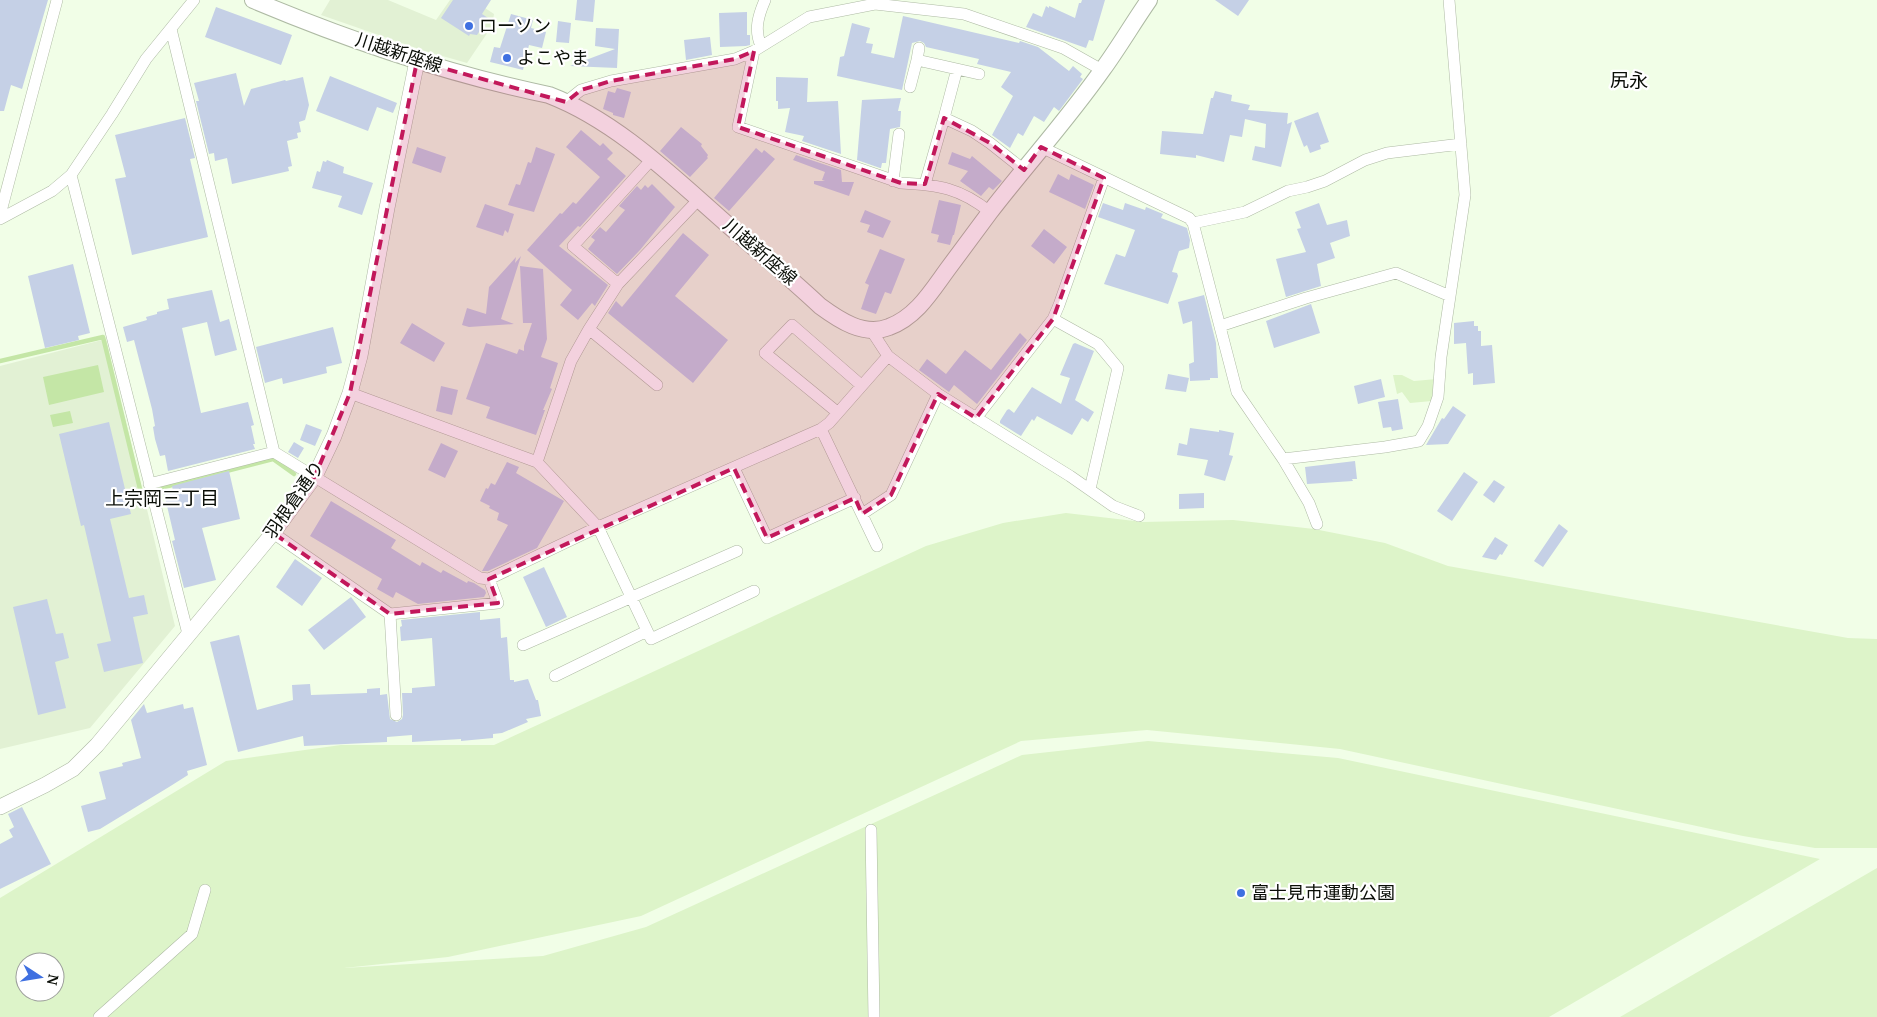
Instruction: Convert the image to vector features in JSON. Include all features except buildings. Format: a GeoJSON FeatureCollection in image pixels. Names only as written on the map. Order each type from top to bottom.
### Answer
{"type":"FeatureCollection","features":[{"type":"Feature","properties":{"kind":"main road","name":"川越新座線"},"geometry":{"type":"LineString","coordinates":[[253,0],[417,61],[549,95],[566,102],[619,135],[652,159],[820,306],[854,326],[871,330]]}},
{"type":"Feature","properties":{"kind":"main road"},"geometry":{"type":"LineString","coordinates":[[871,330],[887,328],[914,312],[1102,70],[1149,0]]}},
{"type":"Feature","properties":{"kind":"street"},"geometry":{"type":"LineString","coordinates":[[0,215],[57,0]]}},
{"type":"Feature","properties":{"kind":"street"},"geometry":{"type":"LineString","coordinates":[[0,219],[52,192],[72,175],[146,59],[194,0]]}},
{"type":"Feature","properties":{"kind":"street"},"geometry":{"type":"LineString","coordinates":[[765,0],[757,28],[758,48],[738,127],[893,181],[925,184],[964,194],[990,212]]}},
{"type":"Feature","properties":{"kind":"street"},"geometry":{"type":"LineString","coordinates":[[1283,459],[1419,441],[1428,426],[1438,397],[1441,357],[1464,195],[1449,0]]}},
{"type":"Feature","properties":{"kind":"street"},"geometry":{"type":"LineString","coordinates":[[566,102],[581,90],[611,81],[735,59],[758,48],[808,17],[875,4],[964,14],[1063,48],[1102,70]]}},
{"type":"Feature","properties":{"kind":"street"},"geometry":{"type":"LineString","coordinates":[[172,28],[274,452]]}},
{"type":"Feature","properties":{"kind":"street"},"geometry":{"type":"LineString","coordinates":[[910,87],[919,48]]}},
{"type":"Feature","properties":{"kind":"street"},"geometry":{"type":"LineString","coordinates":[[917,60],[979,74]]}},
{"type":"Feature","properties":{"kind":"street","name":"羽根倉通り"},"geometry":{"type":"LineString","coordinates":[[0,806],[45,785],[73,769],[97,745],[273,533],[316,476],[350,393],[360,356],[387,208],[417,61]]}},
{"type":"Feature","properties":{"kind":"street"},"geometry":{"type":"LineString","coordinates":[[925,184],[957,69]]}},
{"type":"Feature","properties":{"kind":"street"},"geometry":{"type":"LineString","coordinates":[[944,118],[972,131],[1024,170]]}},
{"type":"Feature","properties":{"kind":"street"},"geometry":{"type":"LineString","coordinates":[[893,181],[899,134]]}},
{"type":"Feature","properties":{"kind":"street"},"geometry":{"type":"LineString","coordinates":[[1193,223],[1244,212],[1288,191],[1307,187],[1365,160],[1387,153],[1461,144]]}},
{"type":"Feature","properties":{"kind":"street"},"geometry":{"type":"LineString","coordinates":[[1042,147],[1189,218],[1193,223],[1237,392],[1283,459],[1309,503],[1316,524]]}},
{"type":"Feature","properties":{"kind":"street"},"geometry":{"type":"LineString","coordinates":[[618,284],[573,246],[652,159]]}},
{"type":"Feature","properties":{"kind":"street"},"geometry":{"type":"LineString","coordinates":[[72,175],[188,634]]}},
{"type":"Feature","properties":{"kind":"street"},"geometry":{"type":"LineString","coordinates":[[976,418],[1053,319],[1104,178]]}},
{"type":"Feature","properties":{"kind":"street"},"geometry":{"type":"LineString","coordinates":[[537,462],[571,361],[589,329],[618,284],[699,200]]}},
{"type":"Feature","properties":{"kind":"street"},"geometry":{"type":"LineString","coordinates":[[1220,326],[1306,298],[1396,273],[1450,296]]}},
{"type":"Feature","properties":{"kind":"street"},"geometry":{"type":"LineString","coordinates":[[1053,319],[1098,344],[1118,368],[1090,489]]}},
{"type":"Feature","properties":{"kind":"street"},"geometry":{"type":"LineString","coordinates":[[837,412],[765,353],[792,325],[861,385]]}},
{"type":"Feature","properties":{"kind":"street"},"geometry":{"type":"LineString","coordinates":[[589,329],[657,385]]}},
{"type":"Feature","properties":{"kind":"street"},"geometry":{"type":"LineString","coordinates":[[871,330],[888,356],[938,394],[1090,489],[1113,506],[1139,516]]}},
{"type":"Feature","properties":{"kind":"street"},"geometry":{"type":"LineString","coordinates":[[149,484],[274,452],[480,578],[489,579],[598,527],[820,429],[829,423],[888,356]]}},
{"type":"Feature","properties":{"kind":"street"},"geometry":{"type":"LineString","coordinates":[[350,393],[537,462],[598,527],[651,639],[754,591]]}},
{"type":"Feature","properties":{"kind":"street"},"geometry":{"type":"LineString","coordinates":[[862,514],[891,495],[938,394]]}},
{"type":"Feature","properties":{"kind":"street"},"geometry":{"type":"LineString","coordinates":[[820,429],[877,546]]}},
{"type":"Feature","properties":{"kind":"street"},"geometry":{"type":"LineString","coordinates":[[734,468],[767,538],[854,498]]}},
{"type":"Feature","properties":{"kind":"street"},"geometry":{"type":"LineString","coordinates":[[273,533],[390,614],[498,603],[489,579]]}},
{"type":"Feature","properties":{"kind":"street"},"geometry":{"type":"LineString","coordinates":[[523,645],[737,551]]}},
{"type":"Feature","properties":{"kind":"street"},"geometry":{"type":"LineString","coordinates":[[390,614],[396,715]]}},
{"type":"Feature","properties":{"kind":"street"},"geometry":{"type":"LineString","coordinates":[[555,676],[647,632]]}},
{"type":"Feature","properties":{"kind":"street"},"geometry":{"type":"LineString","coordinates":[[871,830],[874,1017]]}},
{"type":"Feature","properties":{"kind":"street"},"geometry":{"type":"LineString","coordinates":[[99,1017],[192,934],[205,890]]}},
{"type":"Feature","properties":{"kind":"highlighted area"},"geometry":{"type":"Polygon","coordinates":[[[754,51],[738,127],[833,161],[901,183],[925,184],[944,118],[990,143],[1024,170],[1041,147],[1104,178],[1053,319],[976,418],[938,394],[891,495],[862,514],[855,498],[767,538],[734,468],[489,579],[498,603],[390,614],[273,533],[315,476],[350,393],[417,61],[566,102],[581,90],[611,81],[735,59],[754,51]]]}},
{"type":"Feature","properties":{"kind":"shaded area"},"geometry":{"type":"Polygon","coordinates":[[[330,0],[388,0],[436,20],[450,0],[473,0],[494,14],[492,26],[467,63],[425,51],[321,15],[330,0]]]}},
{"type":"Feature","properties":{"kind":"shaded area"},"geometry":{"type":"Polygon","coordinates":[[[106,339],[175,626],[90,728],[0,749],[0,366],[106,339]]]}},
{"type":"Feature","properties":{"kind":"shaded area"},"geometry":{"type":"Polygon","coordinates":[[[98,365],[104,392],[49,405],[43,377],[98,365]]]}},
{"type":"Feature","properties":{"kind":"shaded area"},"geometry":{"type":"Polygon","coordinates":[[[1393,375],[1402,375],[1414,381],[1437,379],[1432,401],[1410,403],[1402,392],[1397,394],[1393,375]]]}},
{"type":"Feature","properties":{"kind":"shaded area"},"geometry":{"type":"Polygon","coordinates":[[[70,411],[73,423],[53,427],[50,415],[70,411]]]}},
{"type":"Feature","properties":{"kind":"shaded area"},"geometry":{"type":"Polygon","coordinates":[[[1066,513],[1143,522],[1233,520],[1314,529],[1385,543],[1448,566],[1848,638],[1877,639],[1877,848],[1815,848],[1743,836],[1340,749],[1147,730],[1021,741],[641,916],[448,957],[344,968],[543,956],[646,927],[1022,755],[1148,741],[1338,758],[1820,859],[1549,1017],[0,1017],[0,898],[226,761],[341,745],[494,745],[926,546],[1003,523],[1066,513]]]}},
{"type":"Feature","properties":{"kind":"shaded area"},"geometry":{"type":"Polygon","coordinates":[[[1877,868],[1877,1017],[1620,1017],[1877,868]]]}},
{"type":"Feature","properties":{"kind":"waterway"},"geometry":{"type":"LineString","coordinates":[[0,361],[103,337],[141,493],[273,459],[294,474]]}},
{"type":"Feature","properties":{"kind":"place","name":"ローソン"},"geometry":{"type":"Point","coordinates":[469,26]}},
{"type":"Feature","properties":{"kind":"place","name":"よこやま"},"geometry":{"type":"Point","coordinates":[507,58]}},
{"type":"Feature","properties":{"kind":"place","name":"富士見市運動公園"},"geometry":{"type":"Point","coordinates":[1241,893]}},
{"type":"Feature","properties":{"kind":"district","name":"尻永"},"geometry":{"type":"Point","coordinates":[1629,80]}},
{"type":"Feature","properties":{"kind":"district","name":"上宗岡三丁目"},"geometry":{"type":"Point","coordinates":[162,498]}}]}
